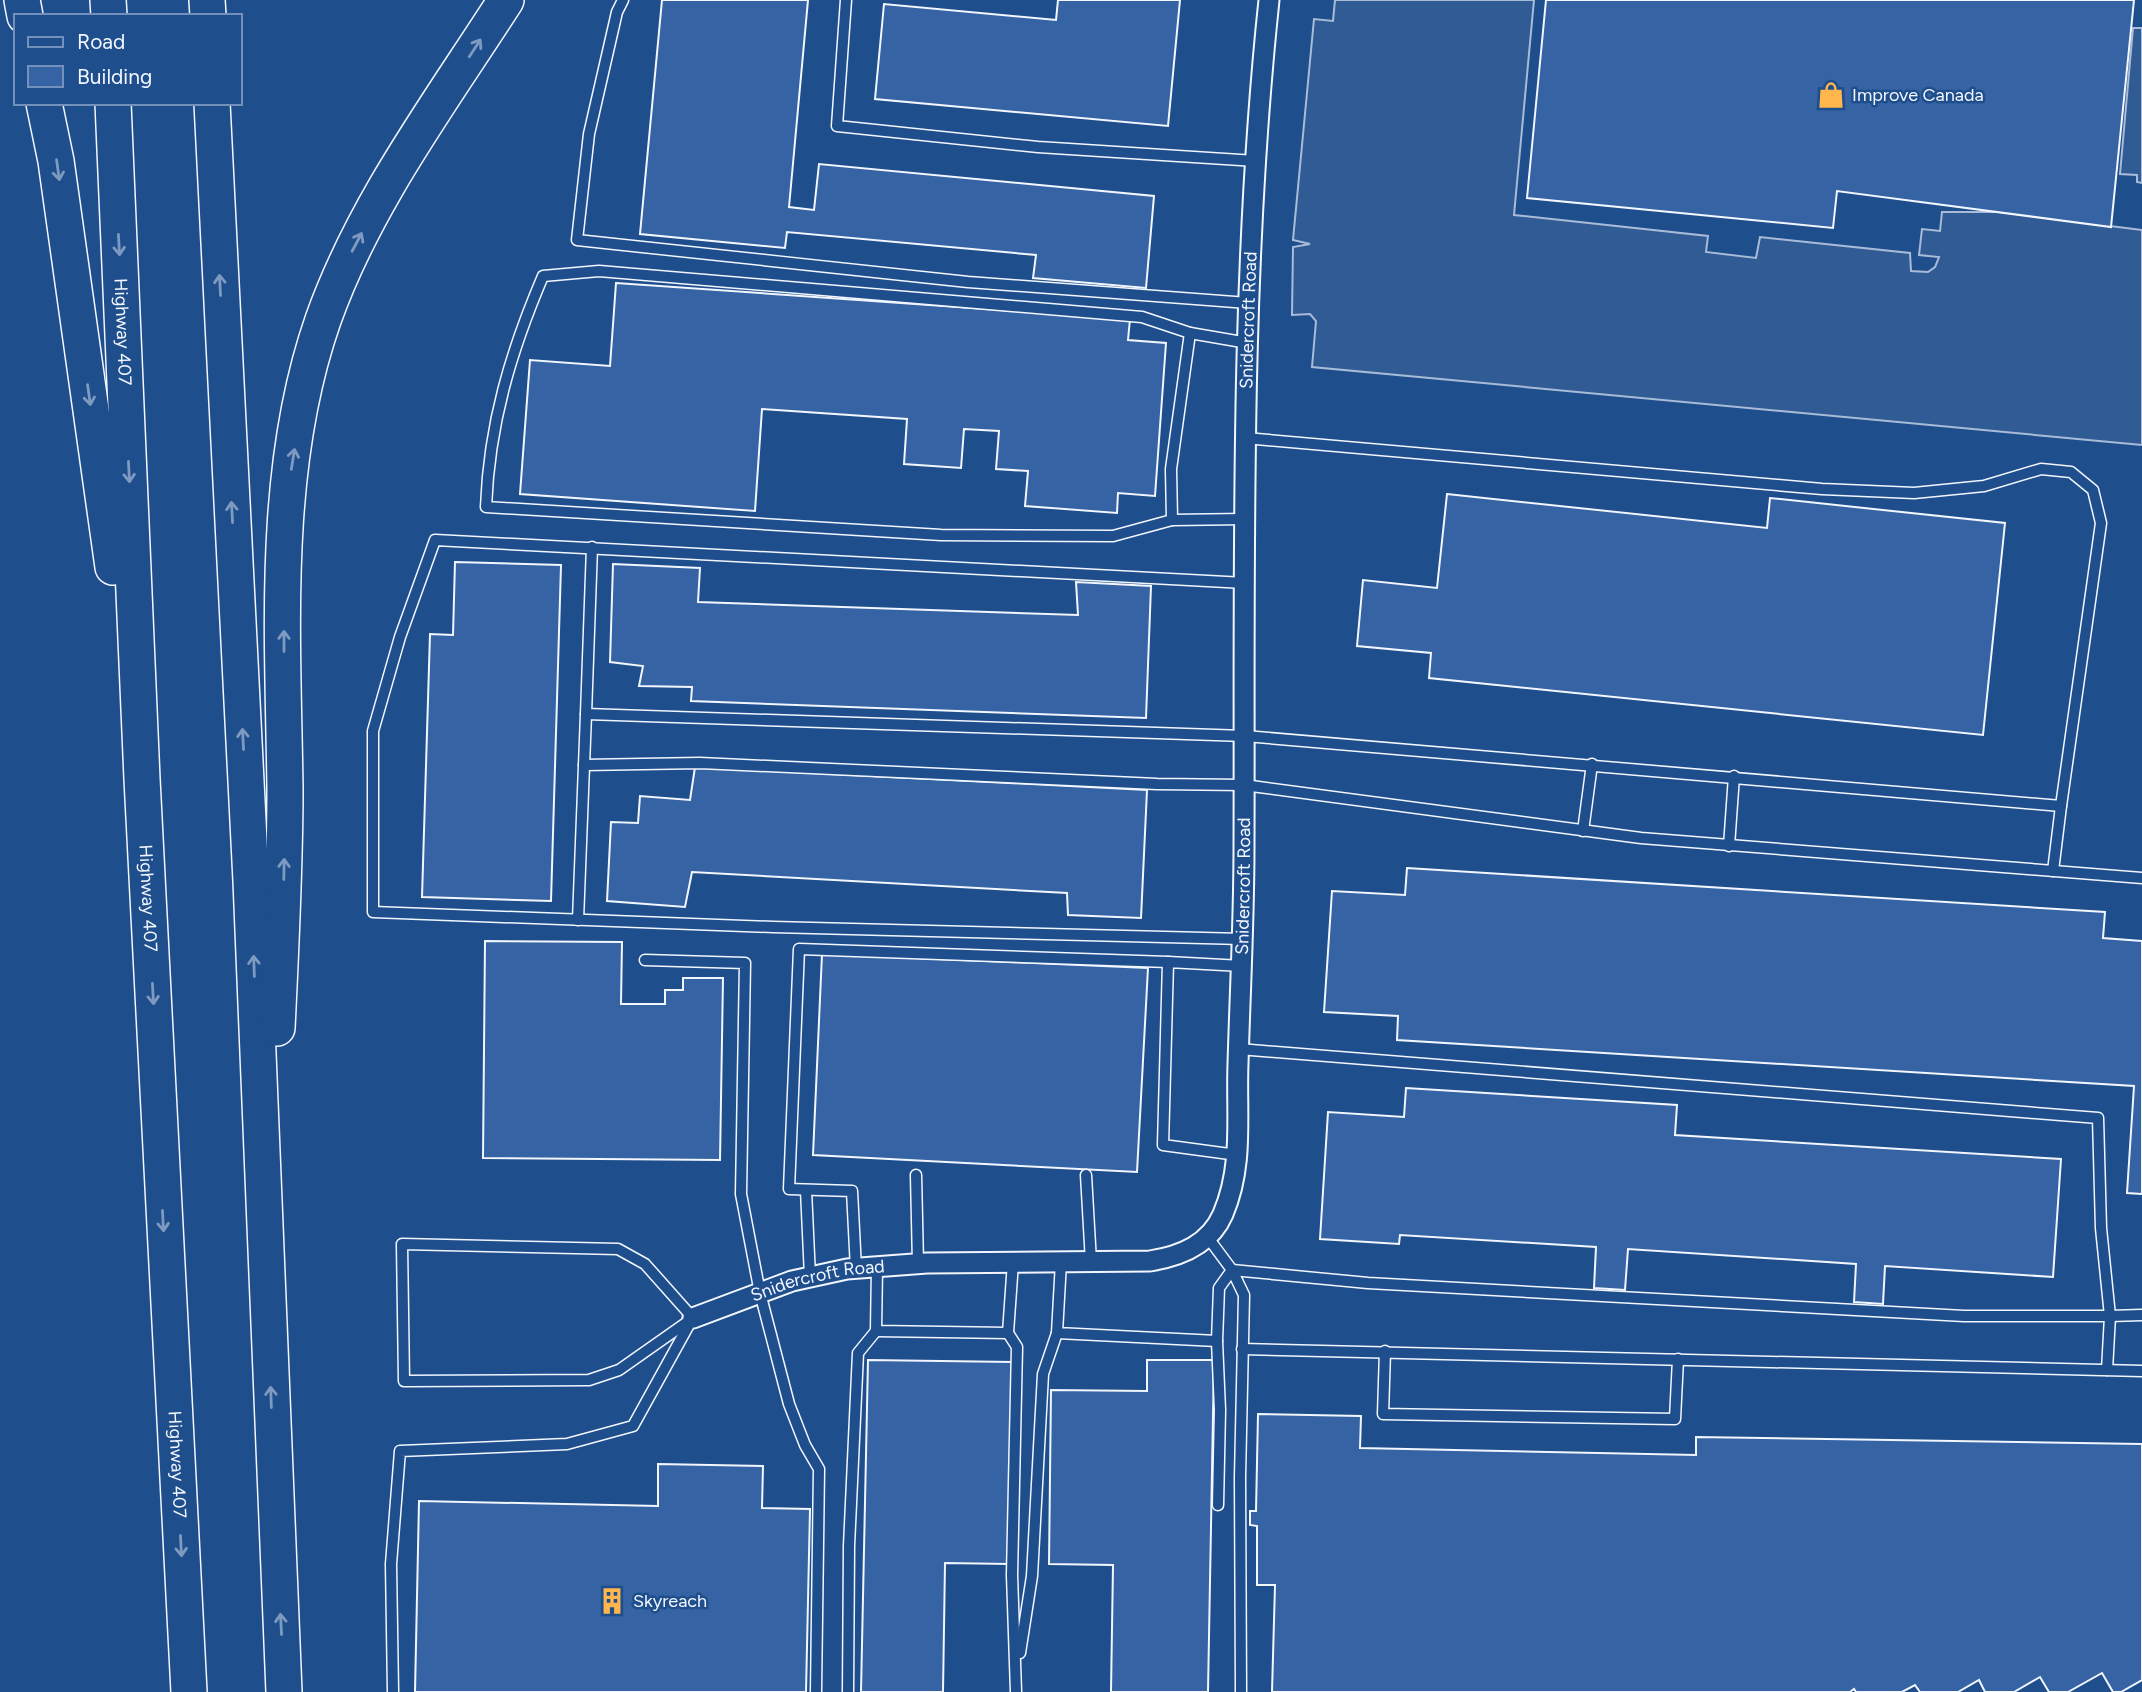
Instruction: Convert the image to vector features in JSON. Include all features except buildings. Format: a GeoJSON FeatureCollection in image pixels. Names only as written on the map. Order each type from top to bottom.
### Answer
{"type":"FeatureCollection","features":[{"type":"Feature","properties":{"kind":"highway"},"geometry":{"type":"LineString","coordinates":[[266,1279],[284,886],[283,576],[291,474],[304,394],[323,321],[351,252],[384,190],[506,0]]}},
{"type":"Feature","properties":{"kind":"highway"},"geometry":{"type":"LineString","coordinates":[[44,105],[57,161],[142,779]]}},
{"type":"Feature","properties":{"kind":"highway","name":"Highway 407"},"geometry":{"type":"LineString","coordinates":[[113,105],[142,779],[189,1692]]}},
{"type":"Feature","properties":{"kind":"highway"},"geometry":{"type":"LineString","coordinates":[[212,105],[250,868],[284,1692]]}},
{"type":"Feature","properties":{"kind":"street","name":"Snidercroft Road"},"geometry":{"type":"LineString","coordinates":[[693,1318],[810,1277],[856,1269],[918,1264],[1091,1262],[1169,1258],[1209,1239],[1223,1213],[1240,1139],[1248,303],[1269,0]]}},
{"type":"Feature","properties":{"kind":"lane"},"geometry":{"type":"LineString","coordinates":[[623,0],[617,12],[589,134],[577,240],[968,282],[1248,303]]}},
{"type":"Feature","properties":{"kind":"lane"},"geometry":{"type":"LineString","coordinates":[[846,0],[837,126],[1038,147],[1256,162]]}},
{"type":"Feature","properties":{"kind":"lane"},"geometry":{"type":"LineString","coordinates":[[1245,519],[1172,520],[1113,536],[941,535],[716,524],[486,507],[490,443],[506,373],[544,276],[599,271],[1005,303],[1142,317],[1190,333],[1248,343]]}},
{"type":"Feature","properties":{"kind":"lane"},"geometry":{"type":"LineString","coordinates":[[1172,520],[1171,469],[1190,333]]}},
{"type":"Feature","properties":{"kind":"lane"},"geometry":{"type":"LineString","coordinates":[[1245,438],[1822,489],[1901,493],[1984,486],[2041,469],[2071,472],[2093,490],[2101,523],[2053,871]]}},
{"type":"Feature","properties":{"kind":"lane"},"geometry":{"type":"LineString","coordinates":[[1243,939],[373,912],[373,731],[400,637],[435,540],[1246,583]]}},
{"type":"Feature","properties":{"kind":"lane"},"geometry":{"type":"LineString","coordinates":[[578,920],[592,547]]}},
{"type":"Feature","properties":{"kind":"lane"},"geometry":{"type":"LineString","coordinates":[[586,714],[1245,736],[2061,806]]}},
{"type":"Feature","properties":{"kind":"lane"},"geometry":{"type":"LineString","coordinates":[[584,765],[700,764],[1157,784],[1244,785],[1583,831],[1729,846],[2142,877]]}},
{"type":"Feature","properties":{"kind":"lane"},"geometry":{"type":"LineString","coordinates":[[1583,831],[1592,764]]}},
{"type":"Feature","properties":{"kind":"lane"},"geometry":{"type":"LineString","coordinates":[[1729,846],[1734,776]]}},
{"type":"Feature","properties":{"kind":"lane"},"geometry":{"type":"LineString","coordinates":[[856,1269],[852,1191],[789,1189],[799,949],[1242,966]]}},
{"type":"Feature","properties":{"kind":"lane"},"geometry":{"type":"LineString","coordinates":[[645,960],[745,963],[741,1194],[760,1293],[789,1404],[805,1445],[819,1469],[816,1692]]}},
{"type":"Feature","properties":{"kind":"lane"},"geometry":{"type":"LineString","coordinates":[[1168,962],[1163,1145],[1237,1155]]}},
{"type":"Feature","properties":{"kind":"lane"},"geometry":{"type":"LineString","coordinates":[[1239,1049],[2098,1118],[2101,1228],[2110,1316],[2106,1370]]}},
{"type":"Feature","properties":{"kind":"lane"},"geometry":{"type":"LineString","coordinates":[[916,1175],[918,1264]]}},
{"type":"Feature","properties":{"kind":"lane"},"geometry":{"type":"LineString","coordinates":[[1086,1175],[1091,1262]]}},
{"type":"Feature","properties":{"kind":"lane"},"geometry":{"type":"LineString","coordinates":[[806,1190],[810,1277]]}},
{"type":"Feature","properties":{"kind":"lane"},"geometry":{"type":"LineString","coordinates":[[1209,1239],[1232,1270],[1244,1295],[1241,1692]]}},
{"type":"Feature","properties":{"kind":"lane"},"geometry":{"type":"LineString","coordinates":[[402,1244],[618,1249],[645,1264],[693,1318],[618,1370],[589,1380],[404,1381],[402,1244]]}},
{"type":"Feature","properties":{"kind":"lane"},"geometry":{"type":"LineString","coordinates":[[1013,1262],[1008,1333],[1017,1347],[1012,1576],[1017,1674]]}},
{"type":"Feature","properties":{"kind":"lane"},"geometry":{"type":"LineString","coordinates":[[1016,1692],[1032,1576],[1043,1374],[1057,1333],[1061,1262]]}},
{"type":"Feature","properties":{"kind":"lane"},"geometry":{"type":"LineString","coordinates":[[848,1692],[849,1546],[858,1353],[876,1331],[877,1267]]}},
{"type":"Feature","properties":{"kind":"lane"},"geometry":{"type":"LineString","coordinates":[[1232,1270],[1368,1283],[1964,1316],[2142,1315]]}},
{"type":"Feature","properties":{"kind":"lane"},"geometry":{"type":"LineString","coordinates":[[1218,1505],[1219,1288],[1232,1270]]}},
{"type":"Feature","properties":{"kind":"lane"},"geometry":{"type":"LineString","coordinates":[[393,1692],[391,1564],[400,1451],[567,1444],[633,1426],[693,1318]]}},
{"type":"Feature","properties":{"kind":"lane"},"geometry":{"type":"LineString","coordinates":[[876,1331],[1008,1333]]}},
{"type":"Feature","properties":{"kind":"lane"},"geometry":{"type":"LineString","coordinates":[[1057,1333],[1217,1341]]}},
{"type":"Feature","properties":{"kind":"lane"},"geometry":{"type":"LineString","coordinates":[[1242,1349],[2142,1371]]}},
{"type":"Feature","properties":{"kind":"lane"},"geometry":{"type":"LineString","coordinates":[[1385,1351],[1383,1414],[1675,1419],[1678,1359]]}},
{"type":"Feature","properties":{"kind":"shaded area"},"geometry":{"type":"Polygon","coordinates":[[[1335,0],[1534,0],[1514,215],[1708,236],[1706,252],[1756,258],[1760,237],[1910,253],[1911,271],[1928,272],[1935,267],[1939,257],[1919,255],[1922,229],[1940,231],[1942,212],[1999,212],[2142,230],[2142,445],[1312,367],[1316,321],[1310,314],[1292,315],[1293,247],[1310,244],[1293,240],[1314,19],[1333,21],[1335,0]]]}},
{"type":"Feature","properties":{"kind":"shaded area"},"geometry":{"type":"Polygon","coordinates":[[[2133,28],[2142,28],[2142,183],[2137,182],[2137,175],[2120,174],[2133,28]]]}},
{"type":"Feature","properties":{"kind":"place","name":"Improve Canada"},"geometry":{"type":"Point","coordinates":[1831,95]}},
{"type":"Feature","properties":{"kind":"place","name":"Skyreach"},"geometry":{"type":"Point","coordinates":[612,1601]}}]}
